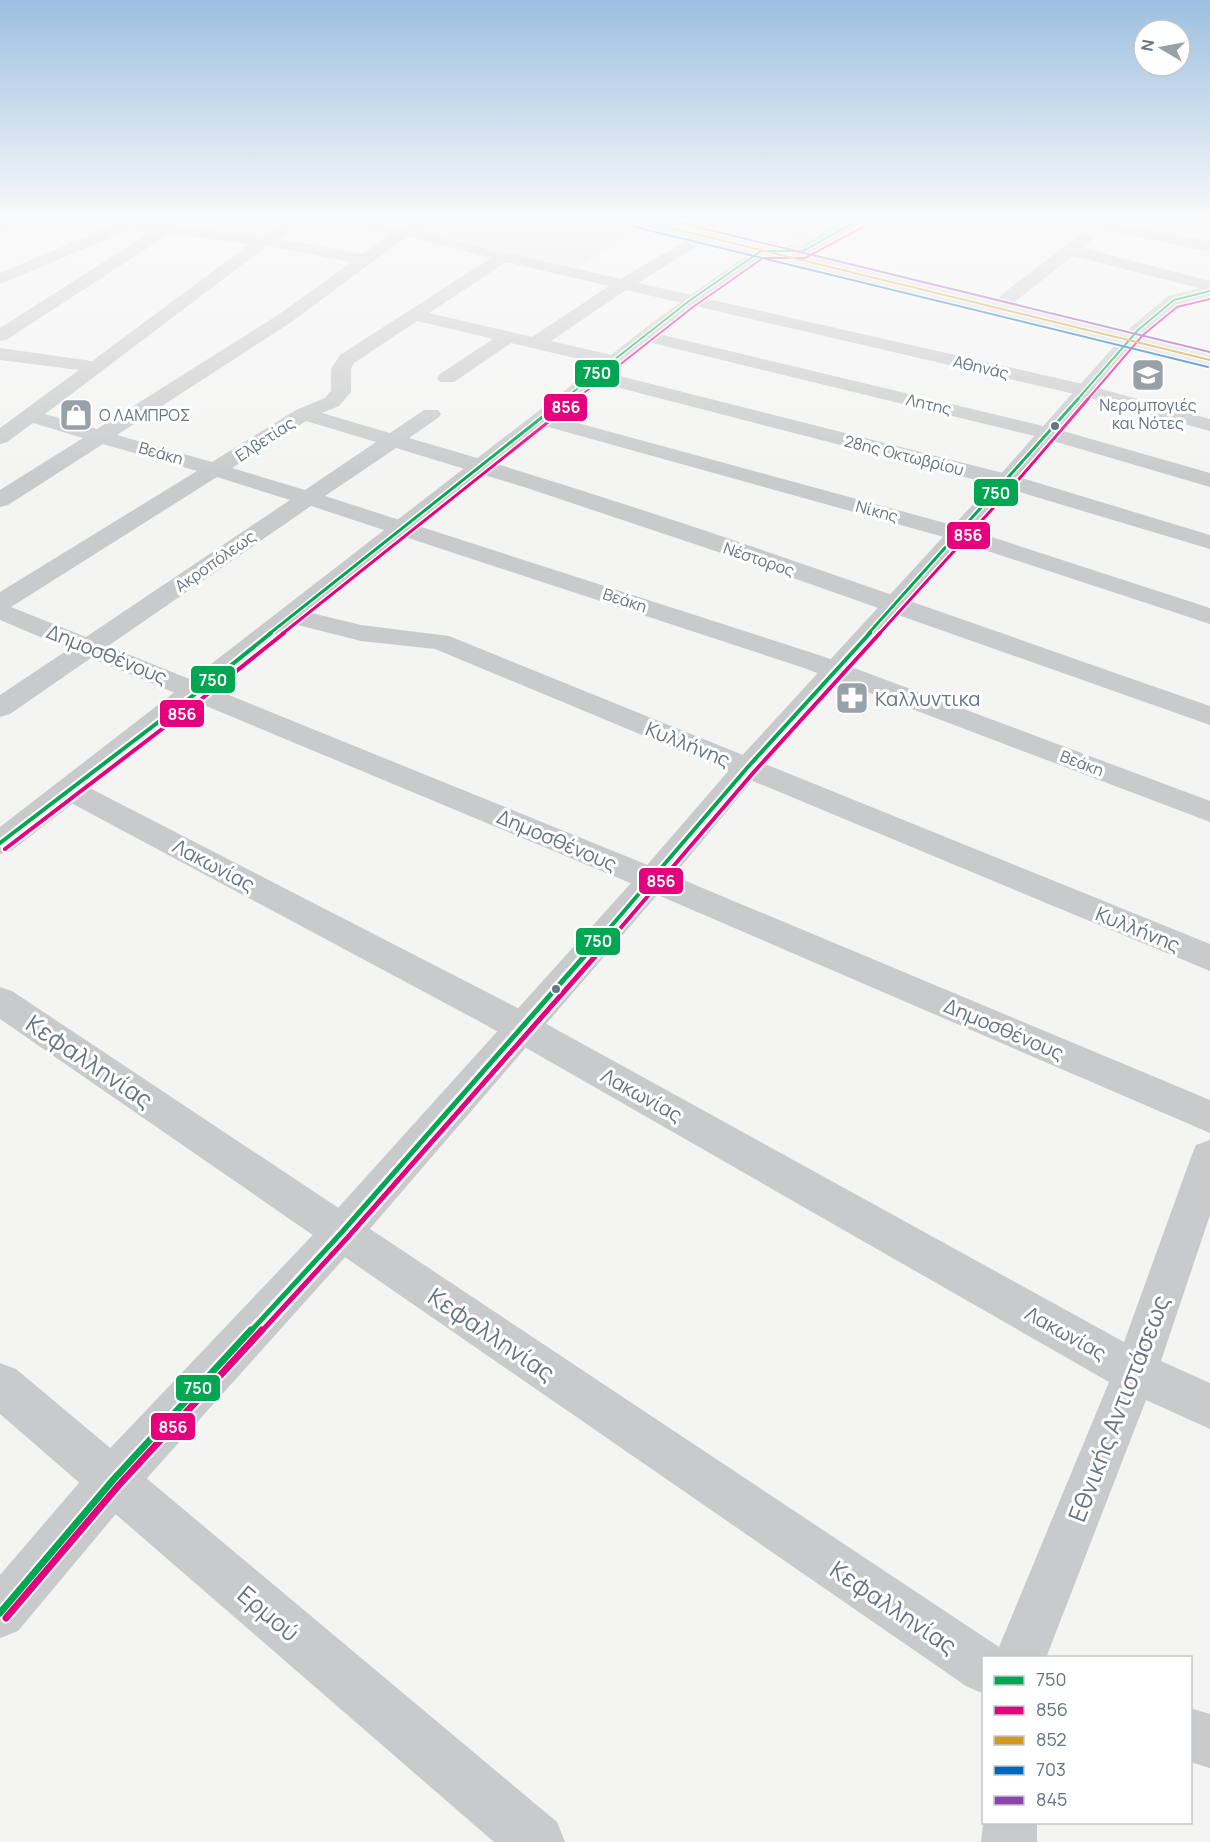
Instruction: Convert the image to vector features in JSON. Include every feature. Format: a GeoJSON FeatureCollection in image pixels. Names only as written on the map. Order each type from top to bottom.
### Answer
{"type":"FeatureCollection","features":[{"type":"Feature","properties":{"kind":"main road"},"geometry":{"type":"LineString","coordinates":[[1009,305],[1135,335],[1210,348]]}},
{"type":"Feature","properties":{"kind":"main road"},"geometry":{"type":"LineString","coordinates":[[1028,305],[1135,335],[1210,360]]}},
{"type":"Feature","properties":{"kind":"street"},"geometry":{"type":"LineString","coordinates":[[0,336],[48,305]]}},
{"type":"Feature","properties":{"kind":"street"},"geometry":{"type":"LineString","coordinates":[[0,438],[179,305]]}},
{"type":"Feature","properties":{"kind":"street"},"geometry":{"type":"LineString","coordinates":[[0,500],[103,436],[303,305]]}},
{"type":"Feature","properties":{"kind":"street","name":"Ελβετίας"},"geometry":{"type":"LineString","coordinates":[[0,603],[217,470],[303,414],[338,397],[341,392],[341,369],[347,359],[429,305]]}},
{"type":"Feature","properties":{"kind":"street"},"geometry":{"type":"LineString","coordinates":[[537,342],[593,305]]}},
{"type":"Feature","properties":{"kind":"street"},"geometry":{"type":"LineString","coordinates":[[0,843],[199,691],[402,527],[684,305]]}},
{"type":"Feature","properties":{"kind":"street","name":"Αθηνάς"},"geometry":{"type":"LineString","coordinates":[[707,305],[1087,391],[1210,425]]}},
{"type":"Feature","properties":{"kind":"street"},"geometry":{"type":"LineString","coordinates":[[0,1613],[113,1480],[342,1232],[652,880],[747,768],[1007,481],[1135,335],[1168,305]]}},
{"type":"Feature","properties":{"kind":"street","name":"28ης Οκτωβρίου"},"geometry":{"type":"LineString","coordinates":[[413,315],[537,342],[604,368],[1007,481],[1210,542]]}},
{"type":"Feature","properties":{"kind":"street"},"geometry":{"type":"LineString","coordinates":[[447,378],[509,336]]}},
{"type":"Feature","properties":{"kind":"street","name":"Λητης"},"geometry":{"type":"LineString","coordinates":[[646,336],[1049,433],[1210,480]]}},
{"type":"Feature","properties":{"kind":"street"},"geometry":{"type":"LineString","coordinates":[[0,354],[96,367]]}},
{"type":"Feature","properties":{"kind":"street","name":"Νέστορος"},"geometry":{"type":"LineString","coordinates":[[303,414],[482,465],[894,605],[1210,716]]}},
{"type":"Feature","properties":{"kind":"street","name":"Ακροπόλεως"},"geometry":{"type":"LineString","coordinates":[[0,708],[431,414]]}},
{"type":"Feature","properties":{"kind":"street","name":"Βεάκη"},"geometry":{"type":"LineString","coordinates":[[30,416],[402,527],[836,670],[1210,812]]}},
{"type":"Feature","properties":{"kind":"street","name":"Νίκης"},"geometry":{"type":"LineString","coordinates":[[540,419],[959,534],[1210,616]]}},
{"type":"Feature","properties":{"kind":"street","name":"Δημοσθένους"},"geometry":{"type":"LineString","coordinates":[[0,611],[199,691],[652,880],[1210,1117]]}},
{"type":"Feature","properties":{"kind":"street","name":"Κυλλήνης"},"geometry":{"type":"LineString","coordinates":[[291,616],[361,633],[440,642],[1210,958]]}},
{"type":"Feature","properties":{"kind":"street","name":"Λακωνίας"},"geometry":{"type":"LineString","coordinates":[[70,790],[522,1027],[1135,1372],[1210,1406]]}},
{"type":"Feature","properties":{"kind":"street","name":"Κεφαλληνίας"},"geometry":{"type":"LineString","coordinates":[[0,1001],[982,1667]]}},
{"type":"Feature","properties":{"kind":"street","name":"Εθνικής Αντιστάσεως"},"geometry":{"type":"LineString","coordinates":[[1021,1656],[1135,1372],[1210,1157]]}},
{"type":"Feature","properties":{"kind":"street","name":"Ερμού"},"geometry":{"type":"LineString","coordinates":[[0,1385],[537,1842]]}},
{"type":"Feature","properties":{"kind":"street"},"geometry":{"type":"LineString","coordinates":[[1192,1735],[1210,1741]]}},
{"type":"Feature","properties":{"kind":"street"},"geometry":{"type":"LineString","coordinates":[[1009,1824],[1009,1842]]}},
{"type":"Feature","properties":{"kind":"transit line","name":"750"},"geometry":{"type":"LineString","coordinates":[[0,843],[199,691],[402,527],[684,305]]}},
{"type":"Feature","properties":{"kind":"transit line","name":"856"},"geometry":{"type":"LineString","coordinates":[[5,849],[204,697],[696,305]]}},
{"type":"Feature","properties":{"kind":"transit line","name":"703"},"geometry":{"type":"LineString","coordinates":[[954,305],[1208,367]]}},
{"type":"Feature","properties":{"kind":"transit line","name":"852"},"geometry":{"type":"LineString","coordinates":[[985,305],[1210,360]]}},
{"type":"Feature","properties":{"kind":"transit line","name":"845"},"geometry":{"type":"LineString","coordinates":[[1017,305],[1210,352]]}},
{"type":"Feature","properties":{"kind":"transit line","name":"750"},"geometry":{"type":"LineString","coordinates":[[0,1613],[113,1480],[342,1232],[652,880],[747,768],[1007,481],[1138,330],[1168,305]]}},
{"type":"Feature","properties":{"kind":"transit line","name":"856"},"geometry":{"type":"LineString","coordinates":[[6,1618],[119,1485],[348,1237],[658,885],[753,773],[1013,486],[1143,335],[1177,307],[1185,305]]}},
{"type":"Feature","properties":{"kind":"place","name":"Νερομπογιές και Νότες"},"geometry":{"type":"Point","coordinates":[1148,375]}},
{"type":"Feature","properties":{"kind":"place","name":"Ο ΛΑΜΠΡΟΣ"},"geometry":{"type":"Point","coordinates":[76,415]}},
{"type":"Feature","properties":{"kind":"place","name":"Καλλυντικα"},"geometry":{"type":"Point","coordinates":[852,698]}}]}
